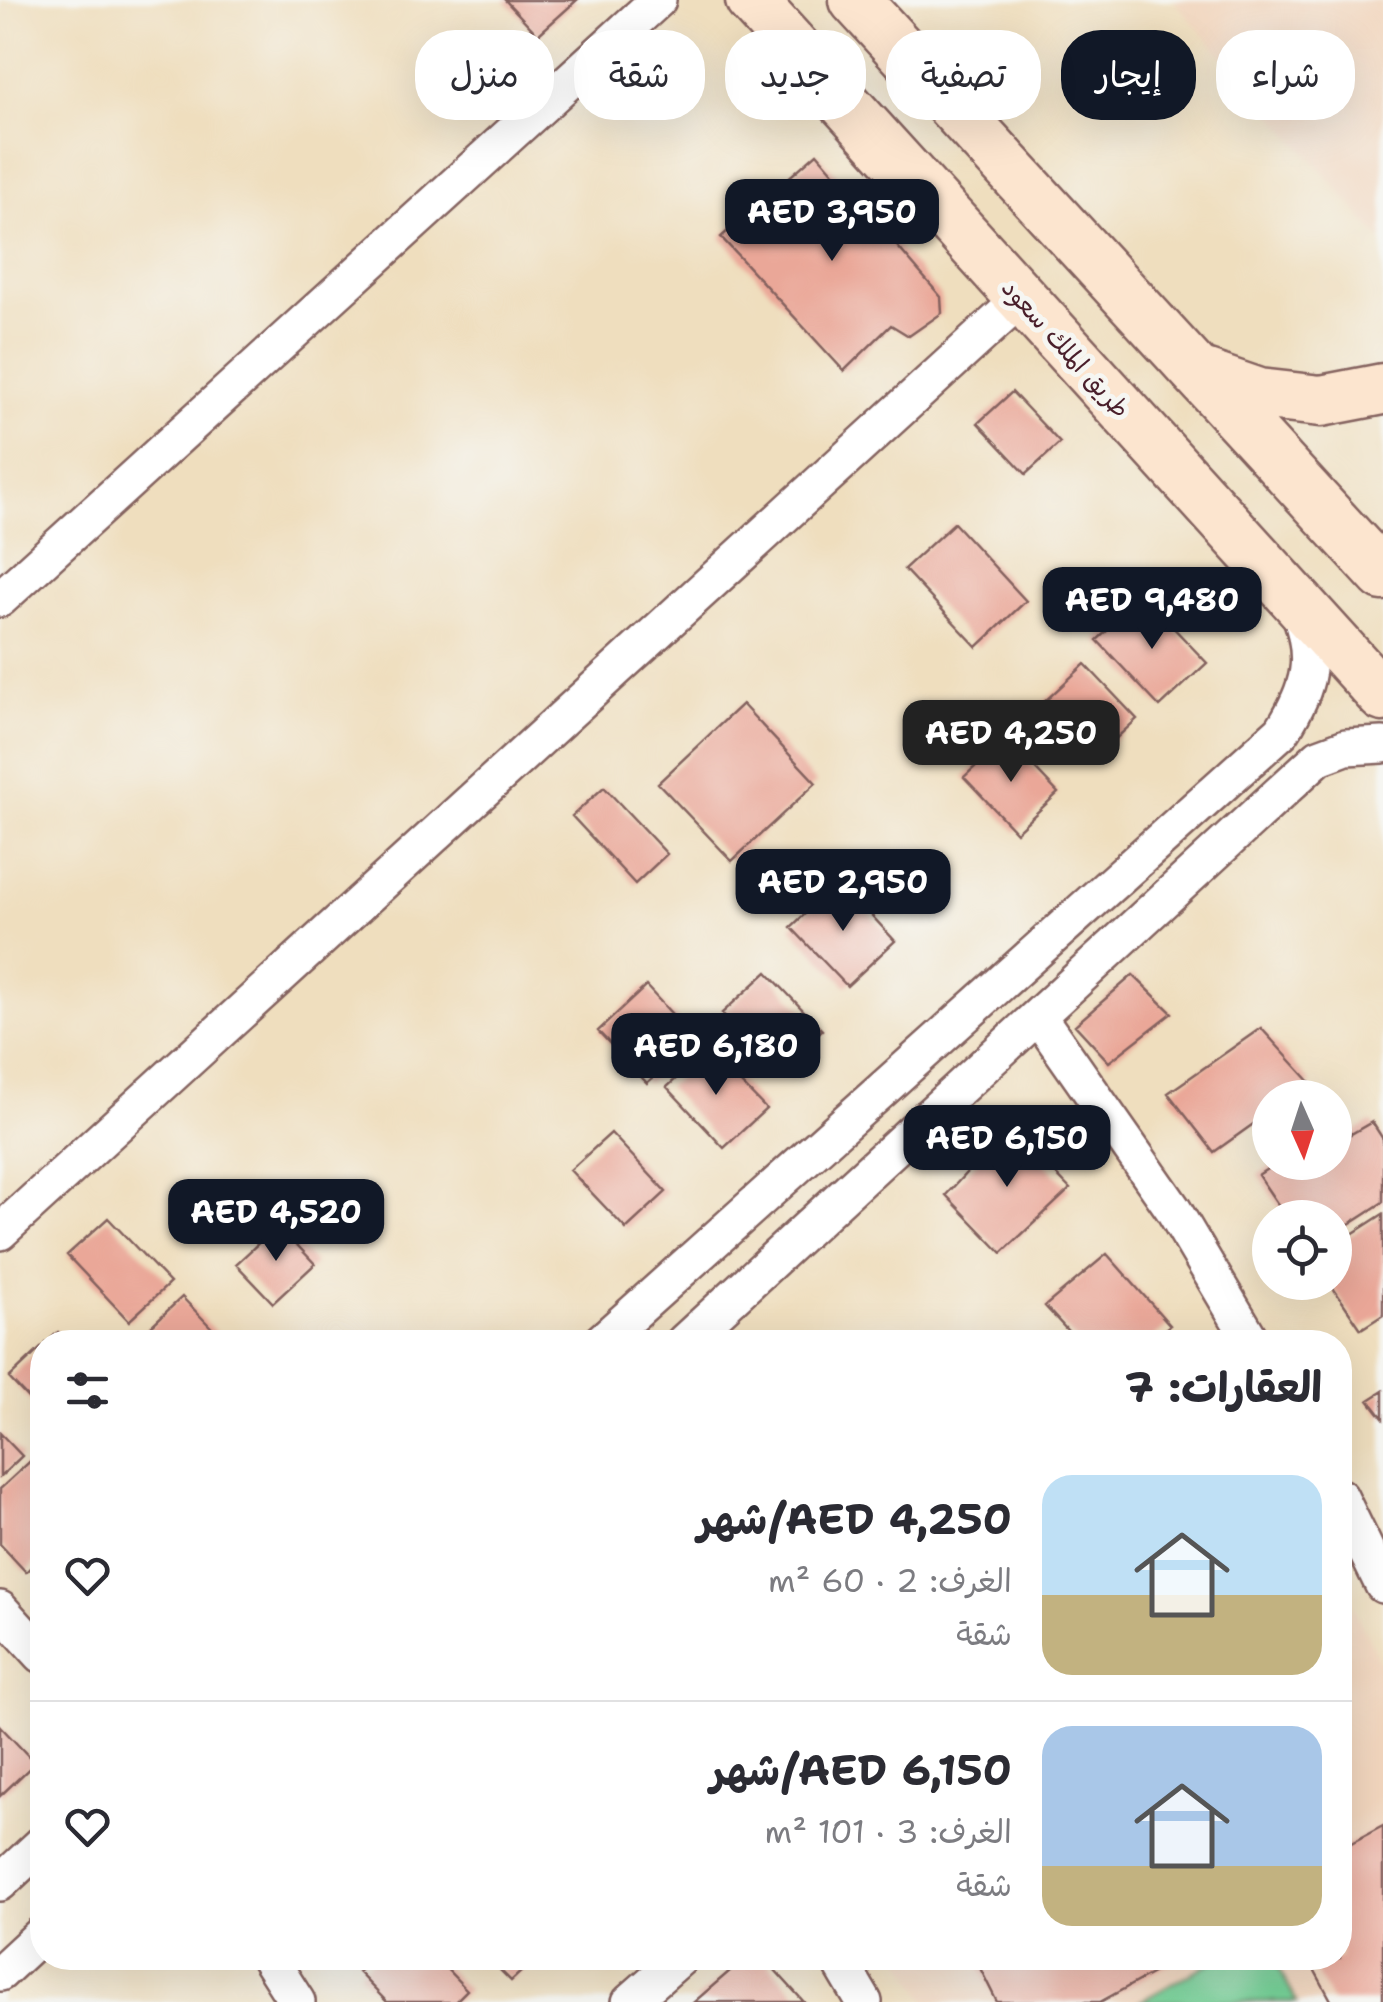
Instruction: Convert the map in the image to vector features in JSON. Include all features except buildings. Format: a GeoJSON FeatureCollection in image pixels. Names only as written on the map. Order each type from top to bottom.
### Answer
{"type":"FeatureCollection","features":[{"type":"Feature","properties":{"kind":"street"},"geometry":{"type":"LineString","coordinates":[[0,599],[658,0]]}},
{"type":"Feature","properties":{"kind":"street","name":"طريق الملك سعود"},"geometry":{"type":"LineString","coordinates":[[750,0],[1383,696]]}},
{"type":"Feature","properties":{"kind":"street"},"geometry":{"type":"LineString","coordinates":[[867,4],[1194,372],[1383,575]]}},
{"type":"Feature","properties":{"kind":"street"},"geometry":{"type":"LineString","coordinates":[[0,1232],[1021,299]]}},
{"type":"Feature","properties":{"kind":"street"},"geometry":{"type":"LineString","coordinates":[[1194,372],[1258,394],[1322,401],[1383,389]]}},
{"type":"Feature","properties":{"kind":"street"},"geometry":{"type":"LineString","coordinates":[[614,1330],[1282,731],[1306,684],[1311,657],[1294,598]]}},
{"type":"Feature","properties":{"kind":"street"},"geometry":{"type":"LineString","coordinates":[[697,1330],[1319,757],[1346,747],[1383,745]]}},
{"type":"Feature","properties":{"kind":"street"},"geometry":{"type":"LineString","coordinates":[[1038,1016],[1173,1209],[1245,1330]]}},
{"type":"Feature","properties":{"kind":"street"},"geometry":{"type":"LineString","coordinates":[[1352,1522],[1383,1586]]}},
{"type":"Feature","properties":{"kind":"street"},"geometry":{"type":"LineString","coordinates":[[0,1608],[30,1642]]}},
{"type":"Feature","properties":{"kind":"street"},"geometry":{"type":"LineString","coordinates":[[0,1882],[30,1855]]}},
{"type":"Feature","properties":{"kind":"street"},"geometry":{"type":"LineString","coordinates":[[0,1974],[30,1945]]}},
{"type":"Feature","properties":{"kind":"street"},"geometry":{"type":"LineString","coordinates":[[277,1970],[298,2002]]}},
{"type":"Feature","properties":{"kind":"street"},"geometry":{"type":"LineString","coordinates":[[630,2002],[666,1970]]}},
{"type":"Feature","properties":{"kind":"street"},"geometry":{"type":"LineString","coordinates":[[845,1970],[864,2002]]}},
{"type":"Feature","properties":{"kind":"shaded area"},"geometry":{"type":"Polygon","coordinates":[[[1173,0],[1383,0],[1383,241],[1278,120],[1355,120],[1355,30],[1216,30],[1216,49],[1173,0]]]}},
{"type":"Feature","properties":{"kind":"shaded area"},"geometry":{"type":"Polygon","coordinates":[[[1352,1604],[1383,1669],[1383,2002],[927,2002],[909,1970],[1352,1970],[1352,1604]]]}},
{"type":"Feature","properties":{"kind":"green space"},"geometry":{"type":"Polygon","coordinates":[[[1197,1970],[1279,1970],[1297,2002],[1139,2002],[1197,1970]]]}}]}
